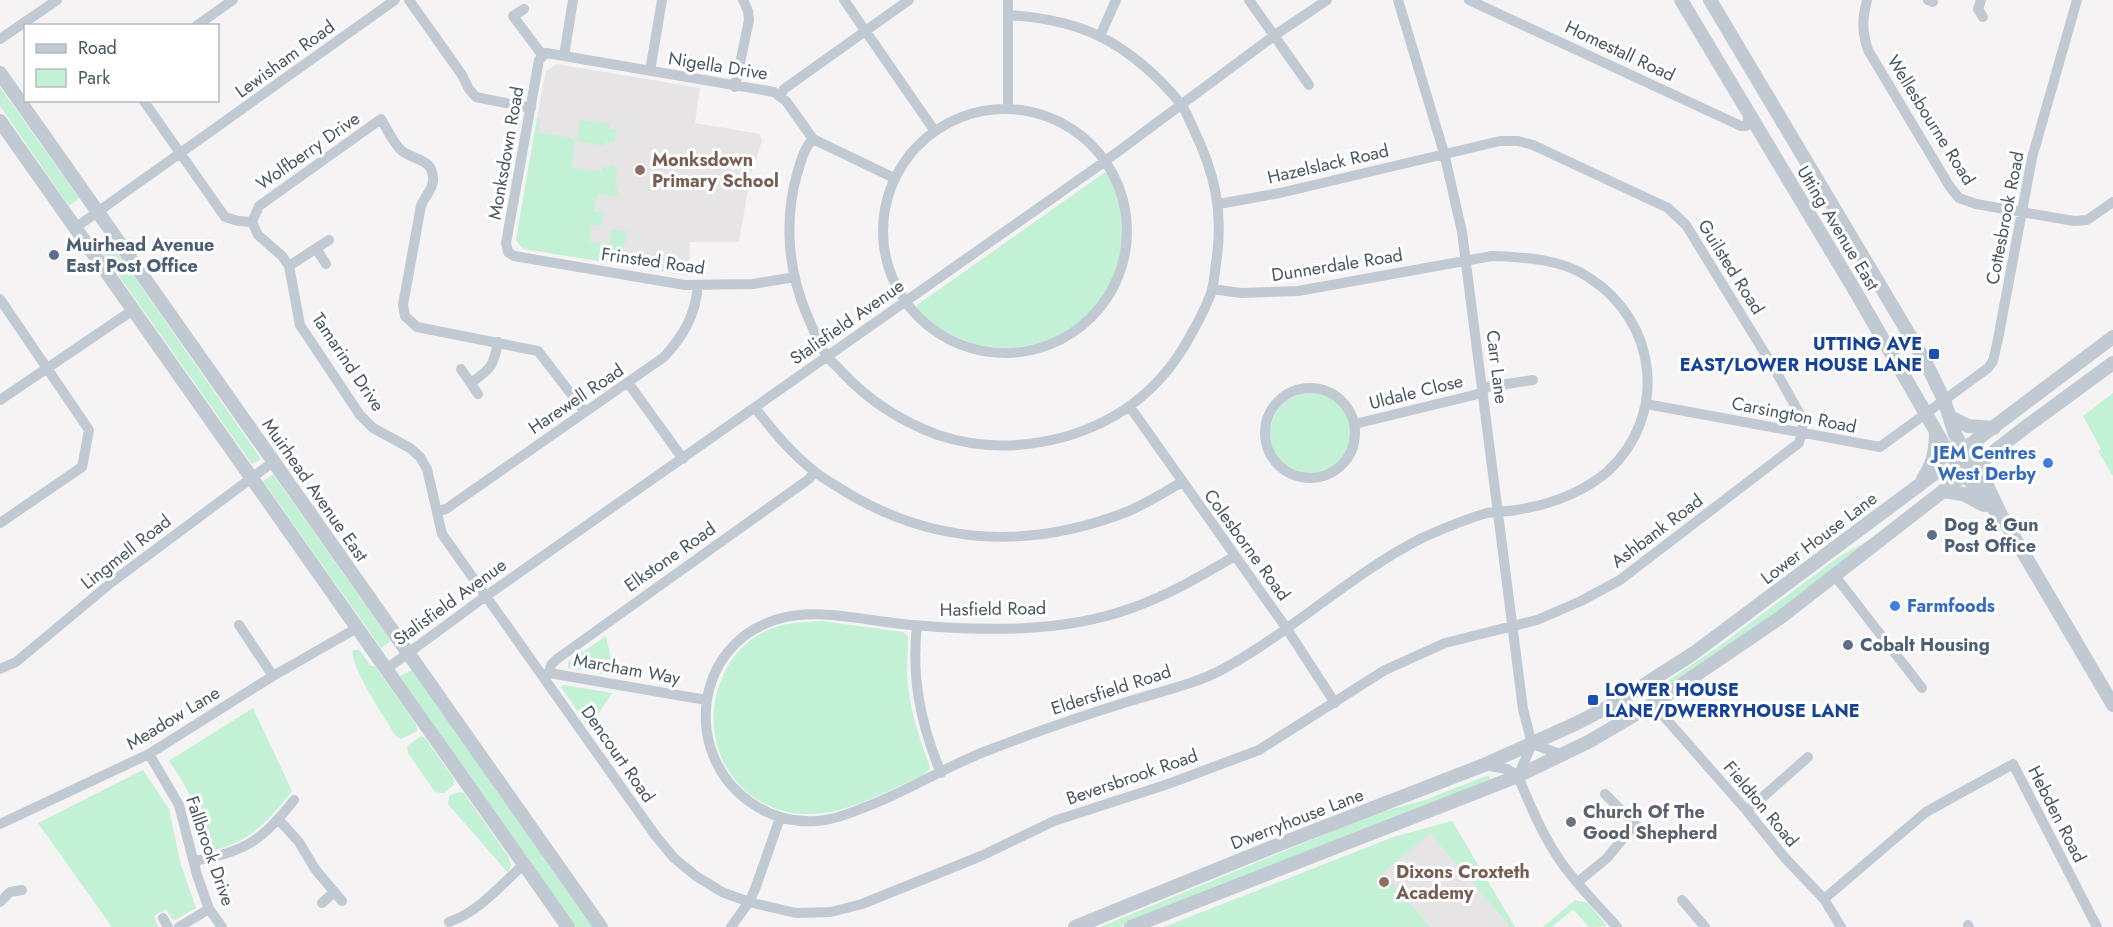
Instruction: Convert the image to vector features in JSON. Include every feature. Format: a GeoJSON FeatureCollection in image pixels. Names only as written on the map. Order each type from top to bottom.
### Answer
{"type":"FeatureCollection","features":[{"type":"Feature","properties":{"kind":"street"},"geometry":{"type":"LineString","coordinates":[[0,39],[57,0]]}},
{"type":"Feature","properties":{"kind":"street"},"geometry":{"type":"LineString","coordinates":[[199,24],[232,0]]}},
{"type":"Feature","properties":{"kind":"street","name":"Lewisham Road"},"geometry":{"type":"LineString","coordinates":[[75,228],[396,0]]}},
{"type":"Feature","properties":{"kind":"street"},"geometry":{"type":"LineString","coordinates":[[409,0],[476,97],[531,108]]}},
{"type":"Feature","properties":{"kind":"street"},"geometry":{"type":"LineString","coordinates":[[564,56],[573,0]]}},
{"type":"Feature","properties":{"kind":"street"},"geometry":{"type":"LineString","coordinates":[[650,71],[662,0]]}},
{"type":"Feature","properties":{"kind":"street"},"geometry":{"type":"LineString","coordinates":[[844,0],[934,130]]}},
{"type":"Feature","properties":{"kind":"street"},"geometry":{"type":"LineString","coordinates":[[780,96],[784,89],[909,0]]}},
{"type":"Feature","properties":{"kind":"street"},"geometry":{"type":"LineString","coordinates":[[1008,0],[1008,108]]}},
{"type":"Feature","properties":{"kind":"street"},"geometry":{"type":"LineString","coordinates":[[1100,36],[1116,0]]}},
{"type":"Feature","properties":{"kind":"street"},"geometry":{"type":"LineString","coordinates":[[1249,0],[1309,85]]}},
{"type":"Feature","properties":{"kind":"street","name":"Stalisfield Avenue"},"geometry":{"type":"LineString","coordinates":[[385,670],[486,596],[1104,162],[1327,0]]}},
{"type":"Feature","properties":{"kind":"street","name":"Carr Lane"},"geometry":{"type":"LineString","coordinates":[[1398,0],[1444,153],[1459,215],[1523,709],[1532,744]]}},
{"type":"Feature","properties":{"kind":"street","name":"Homestall Road"},"geometry":{"type":"LineString","coordinates":[[1469,0],[1741,126],[1746,126],[1750,114]]}},
{"type":"Feature","properties":{"kind":"street","name":"Utting Avenue East"},"geometry":{"type":"LineString","coordinates":[[1681,0],[1936,431],[1959,454],[1970,470],[1980,494],[2001,515],[2113,705]]}},
{"type":"Feature","properties":{"kind":"street","name":"Utting Avenue East"},"geometry":{"type":"LineString","coordinates":[[1710,0],[1919,351],[1944,400],[1959,454]]}},
{"type":"Feature","properties":{"kind":"street","name":"Wellesbourne Road"},"geometry":{"type":"LineString","coordinates":[[1867,0],[1862,19],[1863,34],[1868,50],[1950,187],[1959,198],[1976,204],[2074,221],[2087,220],[2113,202]]}},
{"type":"Feature","properties":{"kind":"street"},"geometry":{"type":"LineString","coordinates":[[1981,0],[1978,9],[1983,17]]}},
{"type":"Feature","properties":{"kind":"street","name":"Cottesbrook Road"},"geometry":{"type":"LineString","coordinates":[[1926,413],[1988,368],[1993,361],[2032,158],[2077,0]]}},
{"type":"Feature","properties":{"kind":"street"},"geometry":{"type":"LineString","coordinates":[[735,87],[748,20],[747,1]]}},
{"type":"Feature","properties":{"kind":"street"},"geometry":{"type":"LineString","coordinates":[[524,9],[513,16],[541,58]]}},
{"type":"Feature","properties":{"kind":"street"},"geometry":{"type":"LineString","coordinates":[[813,139],[807,146],[800,164],[792,199],[790,236],[795,277],[803,306],[827,356],[858,389],[889,413],[922,429],[954,440],[1013,447],[1090,430],[1130,407],[1175,361],[1196,326],[1212,289],[1219,244],[1219,204],[1205,153],[1182,105],[1129,54],[1100,36],[1059,21],[1008,15]]}},
{"type":"Feature","properties":{"kind":"street","name":"Nigella Drive"},"geometry":{"type":"LineString","coordinates":[[541,58],[546,53],[774,92],[786,100],[813,139],[894,178]]}},
{"type":"Feature","properties":{"kind":"street","name":"Monksdown Road"},"geometry":{"type":"LineString","coordinates":[[508,252],[506,243],[541,58]]}},
{"type":"Feature","properties":{"kind":"street","name":"Muirhead Avenue East"},"geometry":{"type":"LineString","coordinates":[[0,74],[601,927]]}},
{"type":"Feature","properties":{"kind":"street"},"geometry":{"type":"LineString","coordinates":[[143,102],[225,217],[252,222],[258,235],[282,256],[289,266],[317,250],[329,240]]}},
{"type":"Feature","properties":{"kind":"street"},"geometry":{"type":"LineString","coordinates":[[1008,108],[1041,114],[1070,126],[1097,149],[1113,174],[1123,197],[1127,224],[1126,251],[1119,274],[1111,292],[1099,308],[1078,328],[1062,339],[1030,351],[1012,353],[980,350],[947,338],[924,322],[904,302],[891,276],[883,239],[883,219],[894,178],[912,151],[934,130],[974,112],[1008,108]]}},
{"type":"Feature","properties":{"kind":"street","name":"Wolfberry Drive"},"geometry":{"type":"LineString","coordinates":[[252,222],[259,206],[381,119],[400,150],[423,159],[432,172],[431,188],[423,199],[417,228],[403,304],[405,316],[417,327],[538,351],[585,412]]}},
{"type":"Feature","properties":{"kind":"street"},"geometry":{"type":"LineString","coordinates":[[0,121],[568,927]]}},
{"type":"Feature","properties":{"kind":"street","name":"Guilsted Road"},"geometry":{"type":"LineString","coordinates":[[1444,153],[1500,141],[1518,141],[1533,145],[1668,208],[1686,225],[1774,368],[1802,418],[1802,433]]}},
{"type":"Feature","properties":{"kind":"street","name":"Hazelslack Road"},"geometry":{"type":"LineString","coordinates":[[1219,204],[1280,193],[1444,153]]}},
{"type":"Feature","properties":{"kind":"street"},"geometry":{"type":"LineString","coordinates":[[317,250],[326,264]]}},
{"type":"Feature","properties":{"kind":"street","name":"Frinsted Road"},"geometry":{"type":"LineString","coordinates":[[508,252],[514,256],[663,283],[698,286],[753,284],[795,277]]}},
{"type":"Feature","properties":{"kind":"street","name":"Dunnerdale Road"},"geometry":{"type":"LineString","coordinates":[[1212,289],[1241,293],[1298,291],[1492,256],[1558,264],[1584,274],[1605,289],[1625,312],[1640,337],[1647,364],[1646,404]]}},
{"type":"Feature","properties":{"kind":"street","name":"Tamarind Drive"},"geometry":{"type":"LineString","coordinates":[[289,266],[300,325],[360,415],[373,428],[410,448],[420,457],[427,469],[442,534],[486,596]]}},
{"type":"Feature","properties":{"kind":"street","name":"Harewell Road"},"geometry":{"type":"LineString","coordinates":[[437,511],[446,509],[664,357],[681,339],[691,319],[697,301],[698,286]]}},
{"type":"Feature","properties":{"kind":"street"},"geometry":{"type":"LineString","coordinates":[[0,299],[89,430],[82,468],[0,523]]}},
{"type":"Feature","properties":{"kind":"street"},"geometry":{"type":"LineString","coordinates":[[0,400],[133,310]]}},
{"type":"Feature","properties":{"kind":"street","name":"Lower House Lane"},"geometry":{"type":"LineString","coordinates":[[1532,744],[1616,703],[1685,659],[2113,338]]}},
{"type":"Feature","properties":{"kind":"street"},"geometry":{"type":"LineString","coordinates":[[471,383],[494,364],[498,342]]}},
{"type":"Feature","properties":{"kind":"street"},"geometry":{"type":"LineString","coordinates":[[1131,927],[1518,776],[1563,755],[1653,704],[1781,617],[1970,470],[2113,363]]}},
{"type":"Feature","properties":{"kind":"street"},"geometry":{"type":"LineString","coordinates":[[461,369],[478,394]]}},
{"type":"Feature","properties":{"kind":"street","name":"Uldale Close"},"geometry":{"type":"LineString","coordinates":[[1355,424],[1478,394],[1487,387],[1533,380]]}},
{"type":"Feature","properties":{"kind":"street"},"geometry":{"type":"LineString","coordinates":[[628,384],[683,459]]}},
{"type":"Feature","properties":{"kind":"street","name":"Uldale Close"},"geometry":{"type":"LineString","coordinates":[[1316,388],[1331,392],[1341,399],[1355,424],[1355,443],[1348,458],[1339,468],[1325,476],[1315,478],[1291,474],[1278,465],[1269,453],[1265,438],[1267,420],[1274,406],[1284,396],[1299,389],[1316,388]]}},
{"type":"Feature","properties":{"kind":"street","name":"Carsington Road"},"geometry":{"type":"LineString","coordinates":[[1646,404],[1880,447],[1926,413]]}},
{"type":"Feature","properties":{"kind":"street","name":"Eldersfield Road"},"geometry":{"type":"LineString","coordinates":[[780,818],[810,821],[834,819],[882,801],[982,752],[1058,724],[1220,671],[1287,629],[1393,554],[1427,536],[1490,512],[1525,509],[1552,501],[1594,482],[1620,458],[1637,432],[1646,404]]}},
{"type":"Feature","properties":{"kind":"street","name":"Colesborne Road"},"geometry":{"type":"LineString","coordinates":[[1130,407],[1287,629],[1335,704]]}},
{"type":"Feature","properties":{"kind":"street"},"geometry":{"type":"LineString","coordinates":[[754,408],[784,444],[814,472],[864,503],[897,518],[936,530],[1009,537],[1041,534],[1088,524],[1131,510],[1182,482]]}},
{"type":"Feature","properties":{"kind":"street"},"geometry":{"type":"LineString","coordinates":[[1950,417],[1968,426],[1994,428]]}},
{"type":"Feature","properties":{"kind":"street"},"geometry":{"type":"LineString","coordinates":[[1918,485],[1931,465],[1936,431]]}},
{"type":"Feature","properties":{"kind":"street","name":"Ashbank Road"},"geometry":{"type":"LineString","coordinates":[[1512,627],[1537,620],[1581,601],[1620,580],[1789,452],[1799,443],[1802,433]]}},
{"type":"Feature","properties":{"kind":"street","name":"Lingmell Road"},"geometry":{"type":"LineString","coordinates":[[0,669],[16,662],[112,582],[273,462]]}},
{"type":"Feature","properties":{"kind":"street","name":"Elkstone Road"},"geometry":{"type":"LineString","coordinates":[[546,674],[557,658],[809,479],[814,472]]}},
{"type":"Feature","properties":{"kind":"street"},"geometry":{"type":"LineString","coordinates":[[1943,491],[1963,494],[2001,515]]}},
{"type":"Feature","properties":{"kind":"street","name":"Hasfield Road"},"geometry":{"type":"LineString","coordinates":[[780,818],[747,801],[722,774],[709,746],[705,728],[706,700],[716,672],[729,651],[760,626],[795,615],[818,615],[917,626],[1013,629],[1084,621],[1128,610],[1190,583],[1235,556]]}},
{"type":"Feature","properties":{"kind":"street"},"geometry":{"type":"LineString","coordinates":[[1835,576],[1922,688]]}},
{"type":"Feature","properties":{"kind":"street","name":"Dencourt Road"},"geometry":{"type":"LineString","coordinates":[[486,596],[546,674],[655,836],[674,858],[696,876],[722,892],[749,902]]}},
{"type":"Feature","properties":{"kind":"street"},"geometry":{"type":"LineString","coordinates":[[239,625],[273,676]]}},
{"type":"Feature","properties":{"kind":"street"},"geometry":{"type":"LineString","coordinates":[[917,626],[915,674],[921,714],[941,773]]}},
{"type":"Feature","properties":{"kind":"street","name":"Beversbrook Road"},"geometry":{"type":"LineString","coordinates":[[749,902],[796,913],[831,912],[862,904],[981,856],[1054,820],[1168,784],[1259,750],[1335,704],[1385,670],[1444,643],[1512,627]]}},
{"type":"Feature","properties":{"kind":"street","name":"Meadow Lane"},"geometry":{"type":"LineString","coordinates":[[0,824],[149,754],[273,676],[357,628]]}},
{"type":"Feature","properties":{"kind":"street","name":"Marcham Way"},"geometry":{"type":"LineString","coordinates":[[546,674],[706,700]]}},
{"type":"Feature","properties":{"kind":"street","name":"Fieldton Road"},"geometry":{"type":"LineString","coordinates":[[1653,704],[1785,858],[1824,898],[1841,927]]}},
{"type":"Feature","properties":{"kind":"street"},"geometry":{"type":"LineString","coordinates":[[1518,776],[1532,744],[1563,755]]}},
{"type":"Feature","properties":{"kind":"street","name":"Dwerryhouse Lane"},"geometry":{"type":"LineString","coordinates":[[1075,927],[1532,744]]}},
{"type":"Feature","properties":{"kind":"street","name":"Fallbrook Drive"},"geometry":{"type":"LineString","coordinates":[[149,754],[179,805],[209,909],[222,927]]}},
{"type":"Feature","properties":{"kind":"street"},"geometry":{"type":"LineString","coordinates":[[1747,811],[1808,757]]}},
{"type":"Feature","properties":{"kind":"street","name":"Hebden Road"},"geometry":{"type":"LineString","coordinates":[[1824,898],[1926,812],[2013,764],[2097,927]]}},
{"type":"Feature","properties":{"kind":"street"},"geometry":{"type":"LineString","coordinates":[[1484,765],[1507,769],[1518,776],[1533,814],[1552,849],[1617,927]]}},
{"type":"Feature","properties":{"kind":"street"},"geometry":{"type":"LineString","coordinates":[[1578,882],[1607,858],[1635,824],[1605,794]]}},
{"type":"Feature","properties":{"kind":"street"},"geometry":{"type":"LineString","coordinates":[[194,861],[238,851],[249,845],[279,820],[294,800]]}},
{"type":"Feature","properties":{"kind":"street"},"geometry":{"type":"LineString","coordinates":[[731,927],[756,889],[780,818]]}},
{"type":"Feature","properties":{"kind":"street"},"geometry":{"type":"LineString","coordinates":[[279,820],[299,842],[315,869],[338,896],[322,903]]}},
{"type":"Feature","properties":{"kind":"street"},"geometry":{"type":"LineString","coordinates":[[449,922],[463,922],[524,864]]}},
{"type":"Feature","properties":{"kind":"street"},"geometry":{"type":"LineString","coordinates":[[0,902],[9,892],[22,890]]}},
{"type":"Feature","properties":{"kind":"street"},"geometry":{"type":"LineString","coordinates":[[1682,900],[1705,927]]}},
{"type":"Feature","properties":{"kind":"street"},"geometry":{"type":"LineString","coordinates":[[179,927],[209,909]]}},
{"type":"Feature","properties":{"kind":"shaded area","name":"Monksdown Primary School"},"geometry":{"type":"Polygon","coordinates":[[[557,64],[700,88],[695,123],[760,134],[762,141],[750,177],[739,242],[690,242],[689,276],[523,249],[516,240],[541,96],[546,71],[557,64]]]}},
{"type":"Feature","properties":{"kind":"shaded area","name":"Dixons Croxteth Academy"},"geometry":{"type":"Polygon","coordinates":[[[1452,821],[1515,927],[1164,927],[1394,837],[1452,821]]]}},
{"type":"Feature","properties":{"kind":"green space"},"geometry":{"type":"Polygon","coordinates":[[[0,87],[79,198],[69,206],[0,106],[0,87]]]}},
{"type":"Feature","properties":{"kind":"green space"},"geometry":{"type":"Polygon","coordinates":[[[537,118],[540,119],[538,133],[568,137],[575,141],[571,167],[602,172],[603,167],[617,166],[615,188],[618,189],[617,197],[597,194],[594,211],[604,213],[601,226],[592,225],[589,242],[609,245],[612,229],[627,231],[621,264],[523,249],[516,240],[537,118]]]}},
{"type":"Feature","properties":{"kind":"green space"},"geometry":{"type":"Polygon","coordinates":[[[580,120],[610,124],[609,129],[617,130],[614,143],[606,141],[605,146],[577,141],[580,120]]]}},
{"type":"Feature","properties":{"kind":"green space"},"geometry":{"type":"Polygon","coordinates":[[[1107,173],[1118,195],[1123,218],[1123,234],[1116,271],[1099,302],[1075,325],[1046,341],[1014,347],[980,345],[947,333],[917,310],[917,305],[1107,173]]]}},
{"type":"Feature","properties":{"kind":"green space"},"geometry":{"type":"Polygon","coordinates":[[[110,242],[261,459],[252,464],[100,249],[110,242]]]}},
{"type":"Feature","properties":{"kind":"green space"},"geometry":{"type":"Polygon","coordinates":[[[1311,393],[1327,396],[1340,405],[1349,418],[1352,434],[1349,450],[1340,463],[1327,472],[1311,475],[1295,472],[1282,463],[1273,450],[1270,434],[1273,418],[1282,405],[1295,396],[1311,393]]]}},
{"type":"Feature","properties":{"kind":"green space"},"geometry":{"type":"Polygon","coordinates":[[[2113,393],[2113,476],[2098,451],[2101,449],[2083,416],[2113,393]]]}},
{"type":"Feature","properties":{"kind":"green space"},"geometry":{"type":"Polygon","coordinates":[[[273,474],[391,641],[381,648],[263,481],[273,474]]]}},
{"type":"Feature","properties":{"kind":"green space"},"geometry":{"type":"Polygon","coordinates":[[[1880,534],[1711,661],[1655,696],[1654,690],[1718,647],[1840,556],[1880,534]]]}},
{"type":"Feature","properties":{"kind":"green space"},"geometry":{"type":"Polygon","coordinates":[[[821,621],[903,632],[908,636],[909,697],[930,768],[924,775],[855,805],[827,813],[785,811],[760,802],[741,786],[726,766],[717,743],[714,718],[717,692],[732,659],[755,637],[782,625],[821,621]]]}},
{"type":"Feature","properties":{"kind":"green space"},"geometry":{"type":"Polygon","coordinates":[[[606,636],[615,676],[568,668],[568,662],[606,636]]]}},
{"type":"Feature","properties":{"kind":"green space"},"geometry":{"type":"Polygon","coordinates":[[[353,650],[359,650],[371,666],[375,666],[417,726],[417,731],[401,739],[396,736],[356,667],[353,650]]]}},
{"type":"Feature","properties":{"kind":"green space"},"geometry":{"type":"Polygon","coordinates":[[[412,670],[593,927],[576,927],[400,676],[412,670]]]}},
{"type":"Feature","properties":{"kind":"green space"},"geometry":{"type":"Polygon","coordinates":[[[564,685],[612,693],[589,728],[561,687],[564,685]]]}},
{"type":"Feature","properties":{"kind":"green space"},"geometry":{"type":"Polygon","coordinates":[[[253,708],[292,791],[265,823],[255,831],[233,844],[205,852],[193,804],[169,761],[253,708]]]}},
{"type":"Feature","properties":{"kind":"green space"},"geometry":{"type":"Polygon","coordinates":[[[421,736],[425,738],[454,779],[454,785],[444,793],[435,792],[408,753],[407,746],[421,736]]]}},
{"type":"Feature","properties":{"kind":"green space"},"geometry":{"type":"Polygon","coordinates":[[[143,770],[169,809],[181,865],[196,908],[175,920],[171,918],[166,909],[154,916],[158,927],[112,927],[38,823],[143,770]]]}},
{"type":"Feature","properties":{"kind":"green space"},"geometry":{"type":"Polygon","coordinates":[[[1488,775],[1491,781],[1120,927],[1100,927],[1377,813],[1425,800],[1488,775]]]}},
{"type":"Feature","properties":{"kind":"green space"},"geometry":{"type":"Polygon","coordinates":[[[459,792],[464,793],[508,856],[511,865],[508,873],[448,804],[449,796],[459,792]]]}},
{"type":"Feature","properties":{"kind":"green space","name":"Dixons Croxteth Academy"},"geometry":{"type":"Polygon","coordinates":[[[1452,821],[1515,927],[1507,927],[1509,925],[1430,833],[1383,873],[1430,927],[1164,927],[1394,837],[1452,821]]]}},
{"type":"Feature","properties":{"kind":"green space","name":"Dixons Croxteth Academy"},"geometry":{"type":"Polygon","coordinates":[[[1575,900],[1588,903],[1607,926],[1589,927],[1573,909],[1552,927],[1543,927],[1575,900]]]}},
{"type":"Feature","properties":{"kind":"place","name":"Monksdown Primary School"},"geometry":{"type":"Point","coordinates":[640,170]}},
{"type":"Feature","properties":{"kind":"place","name":"Muirhead Avenue East Post Office"},"geometry":{"type":"Point","coordinates":[54,255]}},
{"type":"Feature","properties":{"kind":"place","name":"UTTING AVE EAST/LOWER HOUSE LANE"},"geometry":{"type":"Point","coordinates":[1934,354]}},
{"type":"Feature","properties":{"kind":"place","name":"JEM Centres West Derby"},"geometry":{"type":"Point","coordinates":[2048,463]}},
{"type":"Feature","properties":{"kind":"place","name":"Dog & Gun Post Office"},"geometry":{"type":"Point","coordinates":[1932,535]}},
{"type":"Feature","properties":{"kind":"place","name":"Farmfoods"},"geometry":{"type":"Point","coordinates":[1895,606]}},
{"type":"Feature","properties":{"kind":"place","name":"Cobalt Housing"},"geometry":{"type":"Point","coordinates":[1848,645]}},
{"type":"Feature","properties":{"kind":"place","name":"LOWER HOUSE LANE/DWERRYHOUSE LANE"},"geometry":{"type":"Point","coordinates":[1593,700]}},
{"type":"Feature","properties":{"kind":"place","name":"Church Of The Good Shepherd"},"geometry":{"type":"Point","coordinates":[1571,822]}},
{"type":"Feature","properties":{"kind":"place","name":"Dixons Croxteth Academy"},"geometry":{"type":"Point","coordinates":[1384,882]}}]}
